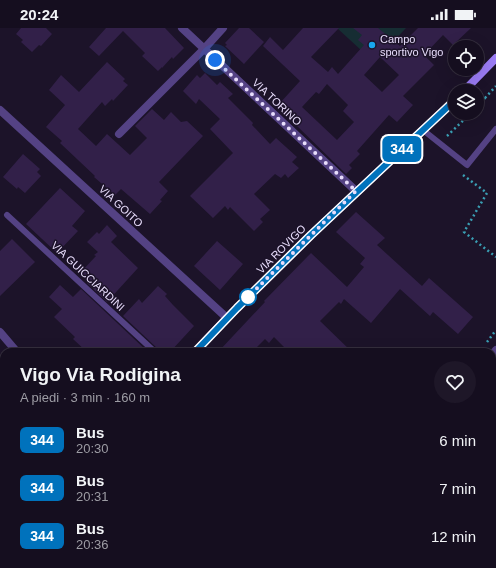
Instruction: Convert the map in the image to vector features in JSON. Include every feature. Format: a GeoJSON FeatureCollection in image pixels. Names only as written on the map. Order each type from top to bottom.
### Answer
{"type":"FeatureCollection","features":[{"type":"Feature","properties":{"kind":"main road"},"geometry":{"type":"LineString","coordinates":[[471,84],[496,58]]}},
{"type":"Feature","properties":{"kind":"main road","name":"VIA ROVIGO"},"geometry":{"type":"LineString","coordinates":[[199,348],[227,318],[356,191],[448,107]]}},
{"type":"Feature","properties":{"kind":"street","name":"VIA TORINO"},"geometry":{"type":"LineString","coordinates":[[182,28],[356,191]]}},
{"type":"Feature","properties":{"kind":"street"},"geometry":{"type":"LineString","coordinates":[[118,134],[204,49],[223,28]]}},
{"type":"Feature","properties":{"kind":"street","name":"VIA GOITO"},"geometry":{"type":"LineString","coordinates":[[0,110],[227,318]]}},
{"type":"Feature","properties":{"kind":"street"},"geometry":{"type":"LineString","coordinates":[[0,332],[14,348]]}},
{"type":"Feature","properties":{"kind":"lane"},"geometry":{"type":"LineString","coordinates":[[423,130],[467,165],[496,129]]}},
{"type":"Feature","properties":{"kind":"lane","name":"VIA GUICCIARDINI"},"geometry":{"type":"LineString","coordinates":[[7,215],[151,348]]}},
{"type":"Feature","properties":{"kind":"path"},"geometry":{"type":"LineString","coordinates":[[485,98],[496,86]]}},
{"type":"Feature","properties":{"kind":"path"},"geometry":{"type":"LineString","coordinates":[[445,139],[464,120]]}},
{"type":"Feature","properties":{"kind":"path"},"geometry":{"type":"LineString","coordinates":[[459,171],[487,193],[464,232],[496,257]]}},
{"type":"Feature","properties":{"kind":"green space","name":"Campo sportivo Vigo"},"geometry":{"type":"Polygon","coordinates":[[[337,28],[406,28],[374,62],[337,28]]]}},
{"type":"Feature","properties":{"kind":"building"},"geometry":{"type":"Polygon","coordinates":[[[21,28],[46,28],[52,34],[41,46],[39,45],[32,52],[21,42],[23,40],[16,34],[21,28]]]}},
{"type":"Feature","properties":{"kind":"building"},"geometry":{"type":"Polygon","coordinates":[[[106,28],[165,28],[184,48],[173,59],[172,57],[158,71],[142,56],[145,53],[123,31],[99,56],[89,47],[106,28]]]}},
{"type":"Feature","properties":{"kind":"building"},"geometry":{"type":"Polygon","coordinates":[[[239,28],[249,28],[264,42],[244,64],[225,46],[227,45],[225,43],[239,28]]]}},
{"type":"Feature","properties":{"kind":"building"},"geometry":{"type":"Polygon","coordinates":[[[303,28],[339,28],[311,57],[328,72],[332,67],[338,74],[364,45],[358,40],[362,35],[353,28],[378,28],[400,46],[418,28],[471,28],[458,40],[448,40],[443,35],[424,55],[434,65],[403,96],[413,105],[397,122],[389,115],[357,151],[360,154],[349,165],[352,168],[346,174],[295,124],[299,120],[280,103],[300,81],[263,46],[270,37],[283,50],[303,28]],[[380,57],[364,75],[382,92],[399,75],[380,57]],[[327,84],[319,94],[316,92],[302,107],[337,140],[354,122],[343,111],[348,105],[327,84]]]}},
{"type":"Feature","properties":{"kind":"building"},"geometry":{"type":"Polygon","coordinates":[[[107,62],[125,79],[123,81],[128,85],[113,101],[112,99],[105,106],[102,102],[78,129],[96,146],[107,134],[130,155],[147,138],[135,126],[152,109],[164,120],[171,112],[181,122],[187,121],[203,136],[159,182],[168,191],[160,200],[162,201],[150,214],[121,189],[115,195],[94,177],[95,176],[60,143],[62,141],[46,127],[65,105],[49,90],[61,75],[79,92],[107,62]]]}},
{"type":"Feature","properties":{"kind":"building"},"geometry":{"type":"Polygon","coordinates":[[[205,73],[217,85],[220,82],[233,94],[228,98],[253,123],[252,125],[270,144],[276,138],[297,157],[292,162],[299,168],[288,178],[285,174],[281,178],[275,174],[254,194],[270,210],[260,219],[263,222],[254,231],[230,207],[228,210],[225,206],[213,218],[190,196],[233,153],[210,129],[220,119],[199,99],[196,104],[183,91],[197,75],[200,78],[205,73]]]}},
{"type":"Feature","properties":{"kind":"building"},"geometry":{"type":"Polygon","coordinates":[[[23,154],[40,169],[37,172],[41,176],[25,193],[18,187],[17,189],[3,177],[23,154]]]}},
{"type":"Feature","properties":{"kind":"building"},"geometry":{"type":"Polygon","coordinates":[[[60,188],[85,211],[72,226],[78,231],[57,253],[26,224],[60,188]]]}},
{"type":"Feature","properties":{"kind":"building"},"geometry":{"type":"Polygon","coordinates":[[[356,212],[385,238],[377,245],[422,286],[429,278],[473,317],[458,334],[433,312],[430,316],[400,289],[371,323],[344,299],[341,304],[339,302],[320,321],[348,348],[285,348],[274,337],[269,343],[265,339],[256,348],[222,348],[265,302],[264,301],[311,253],[347,287],[364,267],[360,264],[365,258],[336,232],[356,212]]]}},
{"type":"Feature","properties":{"kind":"building"},"geometry":{"type":"Polygon","coordinates":[[[107,225],[117,236],[111,242],[138,268],[107,302],[87,283],[89,280],[81,272],[98,252],[87,242],[97,232],[99,234],[107,225]]]}},
{"type":"Feature","properties":{"kind":"building"},"geometry":{"type":"Polygon","coordinates":[[[12,239],[35,262],[0,296],[0,251],[12,239]]]}},
{"type":"Feature","properties":{"kind":"building"},"geometry":{"type":"Polygon","coordinates":[[[217,241],[243,264],[220,290],[194,266],[217,241]]]}},
{"type":"Feature","properties":{"kind":"building"},"geometry":{"type":"Polygon","coordinates":[[[60,285],[73,297],[81,289],[144,348],[83,348],[73,339],[75,337],[54,317],[62,309],[49,297],[60,285]]]}},
{"type":"Feature","properties":{"kind":"building"},"geometry":{"type":"Polygon","coordinates":[[[158,286],[167,294],[165,296],[173,305],[194,326],[174,348],[157,348],[123,316],[139,299],[142,303],[158,286]]]}},
{"type":"Feature","properties":{"kind":"bus line","name":"344"},"geometry":{"type":"LineString","coordinates":[[199,348],[237,308],[356,191],[448,106]]}},
{"type":"Feature","properties":{"kind":"place","name":"Campo sportivo Vigo"},"geometry":{"type":"Point","coordinates":[372,45]}},
{"type":"Feature","properties":{"kind":"route"},"geometry":{"type":"LineString","coordinates":[[215,60],[356,191],[248,297]]}}]}
